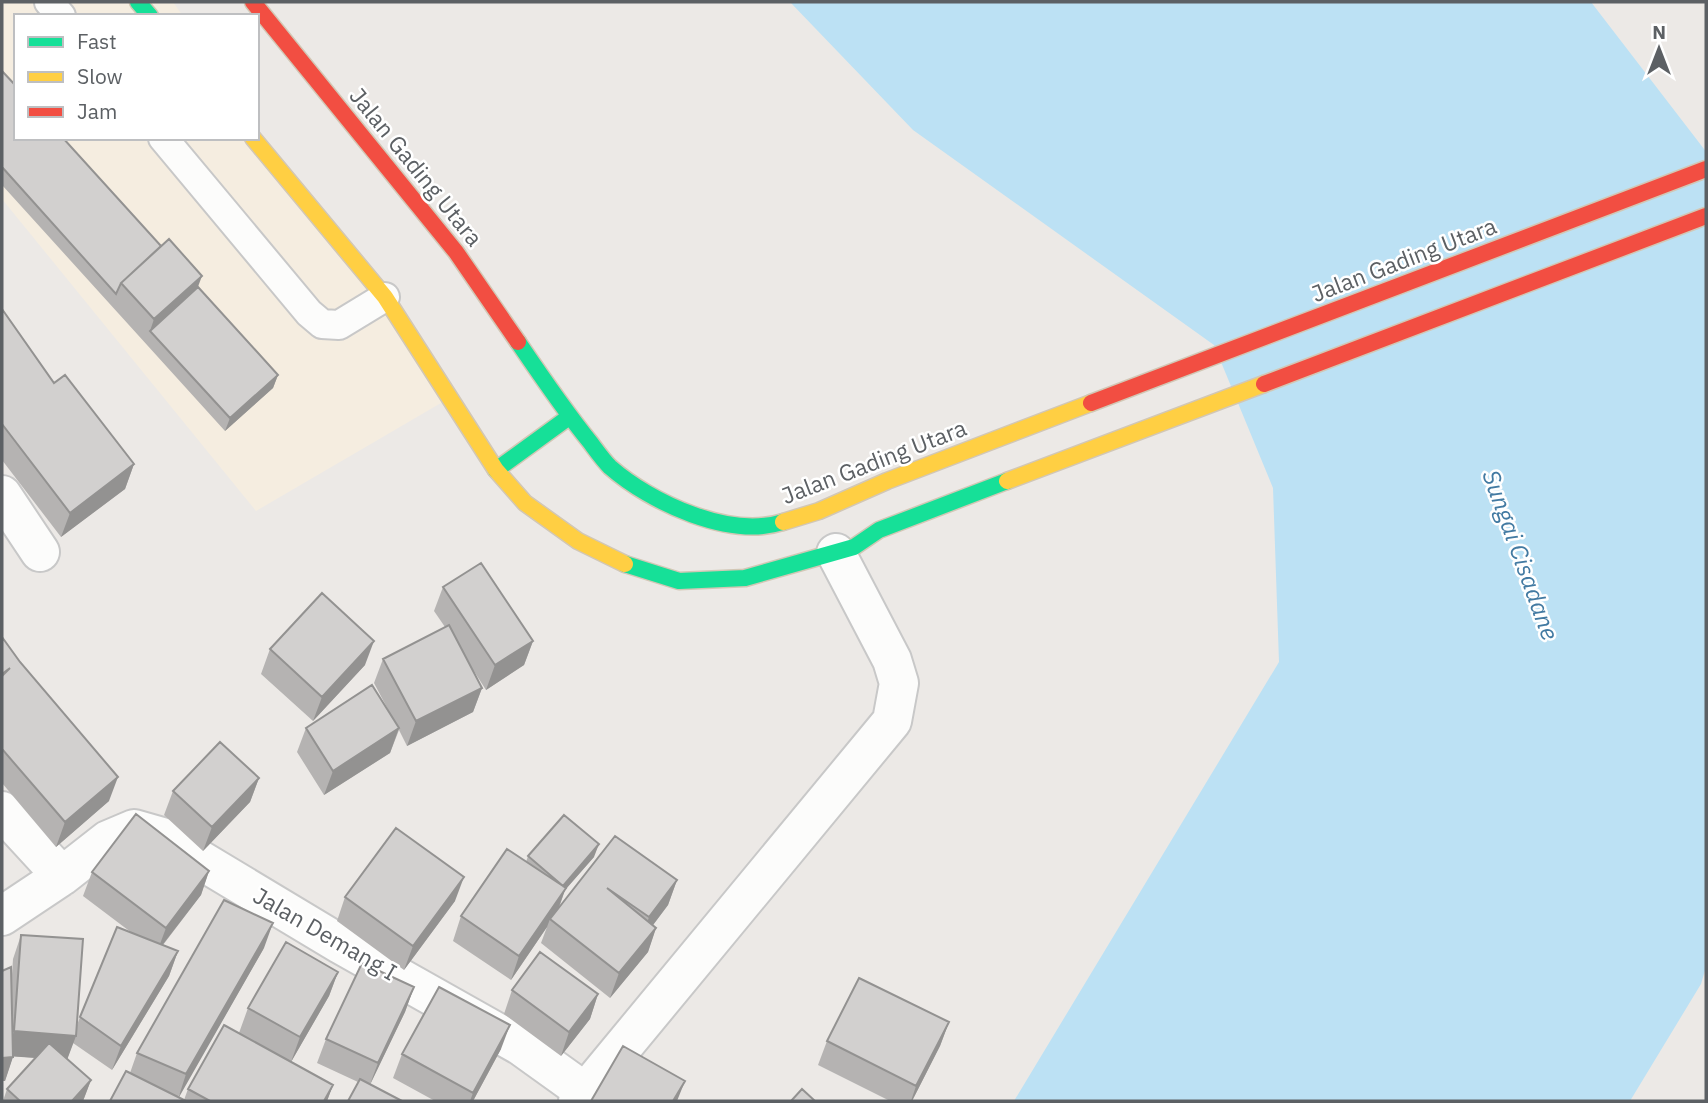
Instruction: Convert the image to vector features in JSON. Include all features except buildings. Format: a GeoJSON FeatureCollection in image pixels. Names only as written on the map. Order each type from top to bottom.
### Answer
{"type":"FeatureCollection","features":[{"type":"Feature","properties":{"kind":"main road","name":"Jalan Gading Utara"},"geometry":{"type":"LineString","coordinates":[[253,2],[456,251],[569,417],[610,467],[649,493],[703,519],[737,526],[767,527],[819,511],[887,481],[1706,169]]}},
{"type":"Feature","properties":{"kind":"main road"},"geometry":{"type":"LineString","coordinates":[[255,140],[385,297],[496,470],[525,503],[578,541],[634,568],[679,581],[745,578],[836,554],[854,547],[879,530],[1706,216]]}},
{"type":"Feature","properties":{"kind":"main road"},"geometry":{"type":"LineString","coordinates":[[496,470],[569,417]]}},
{"type":"Feature","properties":{"kind":"street"},"geometry":{"type":"LineString","coordinates":[[2,495],[40,552]]}},
{"type":"Feature","properties":{"kind":"street"},"geometry":{"type":"LineString","coordinates":[[582,1097],[892,721],[899,683],[892,660],[836,554]]}},
{"type":"Feature","properties":{"kind":"street"},"geometry":{"type":"LineString","coordinates":[[2,811],[62,876]]}},
{"type":"Feature","properties":{"kind":"street","name":"Jalan Demang I"},"geometry":{"type":"LineString","coordinates":[[2,916],[62,876],[108,840],[134,829],[162,837],[340,944],[521,1046],[582,1097]]}},
{"type":"Feature","properties":{"kind":"lane"},"geometry":{"type":"LineString","coordinates":[[165,140],[301,303],[322,324],[339,325],[385,297]]}},
{"type":"Feature","properties":{"kind":"shaded area"},"geometry":{"type":"Polygon","coordinates":[[[2,2],[173,2],[182,14],[14,14],[14,140],[259,140],[453,396],[256,511],[2,199],[2,2]]]}},
{"type":"Feature","properties":{"kind":"water","name":"Sungai Cisadane"},"geometry":{"type":"Polygon","coordinates":[[[790,2],[1591,2],[1704,149],[1706,967],[1701,984],[1630,1101],[1014,1101],[1279,662],[1273,488],[1214,345],[913,130],[790,2]]]}},
{"type":"Feature","properties":{"kind":"traffic: fast"},"geometry":{"type":"LineString","coordinates":[[138,2],[148,14]]}},
{"type":"Feature","properties":{"kind":"traffic: fast"},"geometry":{"type":"LineString","coordinates":[[518,342],[602,458],[627,480],[669,505],[716,522],[739,526],[783,522]]}},
{"type":"Feature","properties":{"kind":"traffic: fast"},"geometry":{"type":"LineString","coordinates":[[496,470],[569,417]]}},
{"type":"Feature","properties":{"kind":"traffic: fast"},"geometry":{"type":"LineString","coordinates":[[625,564],[679,581],[745,578],[854,547],[879,530],[1007,481]]}},
{"type":"Feature","properties":{"kind":"traffic: slow"},"geometry":{"type":"LineString","coordinates":[[255,140],[385,297],[496,470],[525,503],[578,541],[625,564]]}},
{"type":"Feature","properties":{"kind":"traffic: slow"},"geometry":{"type":"LineString","coordinates":[[1007,481],[1264,384]]}},
{"type":"Feature","properties":{"kind":"traffic: slow"},"geometry":{"type":"LineString","coordinates":[[783,522],[819,511],[887,481],[1091,403]]}},
{"type":"Feature","properties":{"kind":"traffic: jam"},"geometry":{"type":"LineString","coordinates":[[253,2],[456,252],[518,342]]}},
{"type":"Feature","properties":{"kind":"traffic: jam"},"geometry":{"type":"LineString","coordinates":[[1091,403],[1706,169]]}},
{"type":"Feature","properties":{"kind":"traffic: jam"},"geometry":{"type":"LineString","coordinates":[[1264,384],[1706,216]]}}]}
